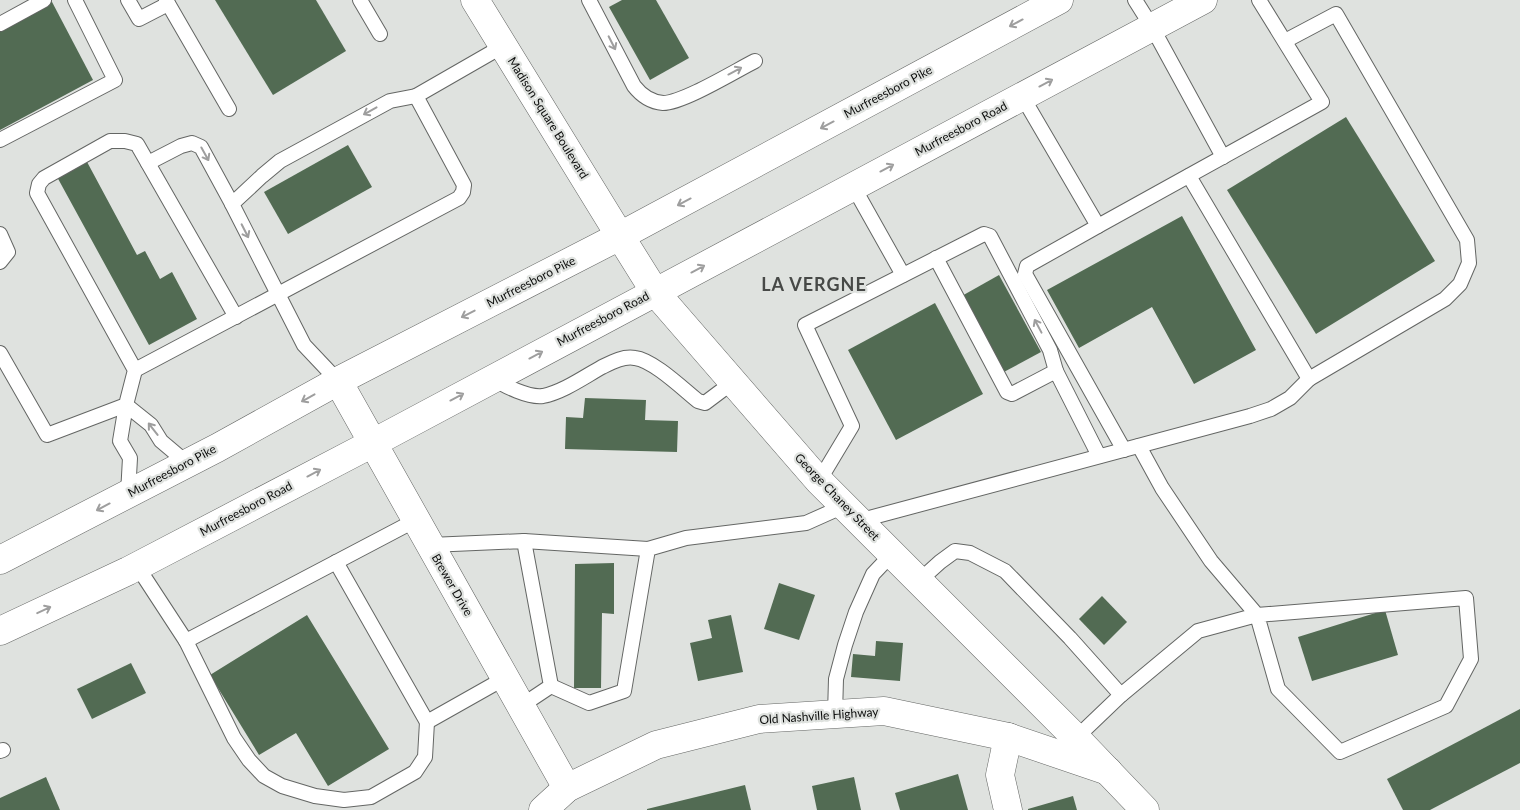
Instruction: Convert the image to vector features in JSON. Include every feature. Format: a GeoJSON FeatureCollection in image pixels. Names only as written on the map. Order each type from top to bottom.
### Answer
{"type":"FeatureCollection","features":[{"type":"Feature","properties":{"kind":"main road","name":"Madison Square Boulevard"},"geometry":{"type":"LineString","coordinates":[[475,0],[620,236]]}},
{"type":"Feature","properties":{"kind":"main road","name":"Murfreesboro Pike"},"geometry":{"type":"LineString","coordinates":[[0,560],[187,463],[338,381],[620,236],[1059,0]]}},
{"type":"Feature","properties":{"kind":"main road","name":"Murfreesboro Road"},"geometry":{"type":"LineString","coordinates":[[0,631],[137,566],[372,443],[1203,0]]}},
{"type":"Feature","properties":{"kind":"main road","name":"George Chaney Street"},"geometry":{"type":"LineString","coordinates":[[620,236],[654,292],[819,481],[1076,738]]}},
{"type":"Feature","properties":{"kind":"main road","name":"Brewer Drive"},"geometry":{"type":"LineString","coordinates":[[338,381],[567,788]]}},
{"type":"Feature","properties":{"kind":"main road","name":"Old Nashville Highway"},"geometry":{"type":"LineString","coordinates":[[543,810],[567,788],[656,745],[759,719],[884,711],[1008,737],[1108,771]]}},
{"type":"Feature","properties":{"kind":"main road"},"geometry":{"type":"LineString","coordinates":[[1008,737],[1000,775],[1008,810]]}},
{"type":"Feature","properties":{"kind":"main road","name":"Old Nashville Highway"},"geometry":{"type":"LineString","coordinates":[[1076,738],[1145,810]]}},
{"type":"Feature","properties":{"kind":"lane"},"geometry":{"type":"LineString","coordinates":[[0,24],[44,0]]}},
{"type":"Feature","properties":{"kind":"lane"},"geometry":{"type":"LineString","coordinates":[[0,140],[115,80],[75,0]]}},
{"type":"Feature","properties":{"kind":"lane"},"geometry":{"type":"LineString","coordinates":[[128,0],[139,19],[167,2],[229,109]]}},
{"type":"Feature","properties":{"kind":"lane"},"geometry":{"type":"LineString","coordinates":[[360,0],[380,34]]}},
{"type":"Feature","properties":{"kind":"lane"},"geometry":{"type":"LineString","coordinates":[[590,0],[634,86],[640,94],[651,100],[662,103],[677,101],[755,61]]}},
{"type":"Feature","properties":{"kind":"lane"},"geometry":{"type":"LineString","coordinates":[[1135,0],[1152,27],[1223,157]]}},
{"type":"Feature","properties":{"kind":"lane"},"geometry":{"type":"LineString","coordinates":[[1124,450],[1025,274],[1027,266],[1322,102],[1259,0]]}},
{"type":"Feature","properties":{"kind":"lane"},"geometry":{"type":"LineString","coordinates":[[430,545],[524,542],[648,549],[686,538],[806,523],[1124,450],[1250,416],[1271,409],[1290,398],[1310,379],[1445,299],[1460,284],[1470,263],[1467,240],[1336,14],[1284,41]]}},
{"type":"Feature","properties":{"kind":"lane"},"geometry":{"type":"LineString","coordinates":[[232,204],[280,161],[390,101],[416,96],[503,46]]}},
{"type":"Feature","properties":{"kind":"lane"},"geometry":{"type":"LineString","coordinates":[[135,370],[459,198],[464,192],[464,185],[416,96]]}},
{"type":"Feature","properties":{"kind":"lane"},"geometry":{"type":"LineString","coordinates":[[1022,96],[1098,226]]}},
{"type":"Feature","properties":{"kind":"lane"},"geometry":{"type":"LineString","coordinates":[[128,494],[130,458],[120,441],[126,405],[135,370],[37,193],[39,184],[44,178],[110,141],[125,140],[136,144],[236,317]]}},
{"type":"Feature","properties":{"kind":"lane"},"geometry":{"type":"LineString","coordinates":[[148,163],[181,146],[192,144],[201,147],[304,344],[338,381]]}},
{"type":"Feature","properties":{"kind":"lane"},"geometry":{"type":"LineString","coordinates":[[1189,176],[1310,379]]}},
{"type":"Feature","properties":{"kind":"lane"},"geometry":{"type":"LineString","coordinates":[[853,186],[903,275]]}},
{"type":"Feature","properties":{"kind":"lane"},"geometry":{"type":"LineString","coordinates":[[0,234],[8,252],[0,262]]}},
{"type":"Feature","properties":{"kind":"lane"},"geometry":{"type":"LineString","coordinates":[[819,481],[852,426],[805,325],[984,234],[990,236],[1050,350],[1056,371],[1099,456]]}},
{"type":"Feature","properties":{"kind":"lane"},"geometry":{"type":"LineString","coordinates":[[936,258],[1009,394],[1056,371]]}},
{"type":"Feature","properties":{"kind":"lane"},"geometry":{"type":"LineString","coordinates":[[0,353],[47,435],[126,405]]}},
{"type":"Feature","properties":{"kind":"lane"},"geometry":{"type":"LineString","coordinates":[[493,378],[519,392],[542,396],[567,386],[617,359],[634,357],[648,362],[698,401],[705,403],[733,382]]}},
{"type":"Feature","properties":{"kind":"lane"},"geometry":{"type":"LineString","coordinates":[[126,405],[151,425],[162,441],[187,463]]}},
{"type":"Feature","properties":{"kind":"lane"},"geometry":{"type":"LineString","coordinates":[[1076,738],[1121,695],[1198,631],[1257,615],[1466,598],[1471,659],[1446,706],[1340,752],[1278,690],[1257,615],[1212,562],[1162,488],[1139,446]]}},
{"type":"Feature","properties":{"kind":"lane"},"geometry":{"type":"LineString","coordinates":[[186,641],[416,520]]}},
{"type":"Feature","properties":{"kind":"lane"},"geometry":{"type":"LineString","coordinates":[[524,542],[551,686]]}},
{"type":"Feature","properties":{"kind":"lane"},"geometry":{"type":"LineString","coordinates":[[551,686],[589,702],[624,691],[648,549]]}},
{"type":"Feature","properties":{"kind":"lane"},"geometry":{"type":"LineString","coordinates":[[918,581],[955,552],[970,553],[1005,571],[1070,638],[1121,695]]}},
{"type":"Feature","properties":{"kind":"lane"},"geometry":{"type":"LineString","coordinates":[[835,714],[836,679],[856,612],[873,574],[892,554]]}},
{"type":"Feature","properties":{"kind":"lane"},"geometry":{"type":"LineString","coordinates":[[137,566],[186,641],[234,738],[249,760],[264,776],[282,786],[315,796],[344,800],[372,797],[415,772],[425,757],[426,722],[336,562]]}},
{"type":"Feature","properties":{"kind":"lane"},"geometry":{"type":"LineString","coordinates":[[426,722],[505,678]]}},
{"type":"Feature","properties":{"kind":"lane"},"geometry":{"type":"LineString","coordinates":[[521,706],[551,686]]}},
{"type":"Feature","properties":{"kind":"building"},"geometry":{"type":"Polygon","coordinates":[[[51,0],[93,80],[0,130],[0,27],[51,0]]]}},
{"type":"Feature","properties":{"kind":"building"},"geometry":{"type":"Polygon","coordinates":[[[215,0],[316,0],[346,51],[273,95],[215,0]]]}},
{"type":"Feature","properties":{"kind":"building"},"geometry":{"type":"Polygon","coordinates":[[[622,0],[656,0],[689,58],[650,80],[609,7],[622,0]]]}},
{"type":"Feature","properties":{"kind":"building"},"geometry":{"type":"Polygon","coordinates":[[[1346,117],[1435,261],[1316,334],[1227,190],[1346,117]]]}},
{"type":"Feature","properties":{"kind":"building"},"geometry":{"type":"Polygon","coordinates":[[[348,145],[372,187],[288,234],[264,192],[348,145]]]}},
{"type":"Feature","properties":{"kind":"building"},"geometry":{"type":"Polygon","coordinates":[[[86,160],[137,255],[145,251],[160,279],[172,272],[197,319],[149,345],[56,175],[86,160]]]}},
{"type":"Feature","properties":{"kind":"building"},"geometry":{"type":"Polygon","coordinates":[[[1182,216],[1256,350],[1194,384],[1152,307],[1079,348],[1047,290],[1182,216]]]}},
{"type":"Feature","properties":{"kind":"building"},"geometry":{"type":"Polygon","coordinates":[[[999,275],[1041,352],[1002,373],[960,297],[999,275]]]}},
{"type":"Feature","properties":{"kind":"building"},"geometry":{"type":"Polygon","coordinates":[[[935,303],[983,394],[896,440],[848,350],[935,303]]]}},
{"type":"Feature","properties":{"kind":"building"},"geometry":{"type":"Polygon","coordinates":[[[585,398],[646,400],[645,420],[678,421],[677,452],[565,449],[566,417],[583,418],[585,398]]]}},
{"type":"Feature","properties":{"kind":"building"},"geometry":{"type":"Polygon","coordinates":[[[614,563],[614,614],[602,613],[601,688],[574,688],[575,564],[614,563]]]}},
{"type":"Feature","properties":{"kind":"building"},"geometry":{"type":"Polygon","coordinates":[[[779,583],[815,595],[799,640],[764,629],[779,583]]]}},
{"type":"Feature","properties":{"kind":"building"},"geometry":{"type":"Polygon","coordinates":[[[1102,596],[1127,622],[1104,645],[1079,619],[1102,596]]]}},
{"type":"Feature","properties":{"kind":"building"},"geometry":{"type":"Polygon","coordinates":[[[1385,610],[1398,655],[1312,681],[1298,637],[1385,610]]]}},
{"type":"Feature","properties":{"kind":"building"},"geometry":{"type":"Polygon","coordinates":[[[307,615],[389,749],[328,786],[296,733],[259,755],[210,675],[307,615]]]}},
{"type":"Feature","properties":{"kind":"building"},"geometry":{"type":"Polygon","coordinates":[[[731,615],[743,672],[698,681],[690,643],[712,638],[708,620],[731,615]]]}},
{"type":"Feature","properties":{"kind":"building"},"geometry":{"type":"Polygon","coordinates":[[[876,641],[903,643],[900,681],[851,677],[853,654],[875,656],[876,641]]]}},
{"type":"Feature","properties":{"kind":"building"},"geometry":{"type":"Polygon","coordinates":[[[131,663],[146,693],[92,719],[77,689],[131,663]]]}},
{"type":"Feature","properties":{"kind":"building"},"geometry":{"type":"Polygon","coordinates":[[[1520,709],[1520,763],[1430,810],[1403,810],[1387,779],[1520,709]]]}},
{"type":"Feature","properties":{"kind":"building"},"geometry":{"type":"Polygon","coordinates":[[[958,774],[968,810],[900,810],[895,793],[958,774]]]}},
{"type":"Feature","properties":{"kind":"building"},"geometry":{"type":"Polygon","coordinates":[[[46,777],[60,810],[0,810],[0,798],[46,777]]]}},
{"type":"Feature","properties":{"kind":"building"},"geometry":{"type":"Polygon","coordinates":[[[854,777],[861,810],[817,810],[812,786],[854,777]]]}},
{"type":"Feature","properties":{"kind":"building"},"geometry":{"type":"Polygon","coordinates":[[[745,785],[751,810],[647,810],[647,809],[745,785]]]}},
{"type":"Feature","properties":{"kind":"building"},"geometry":{"type":"Polygon","coordinates":[[[1073,796],[1077,810],[1028,810],[1028,809],[1073,796]]]}},
{"type":"Feature","properties":{"kind":"district","name":"LA VERGNE"},"geometry":{"type":"Point","coordinates":[814,285]}}]}
